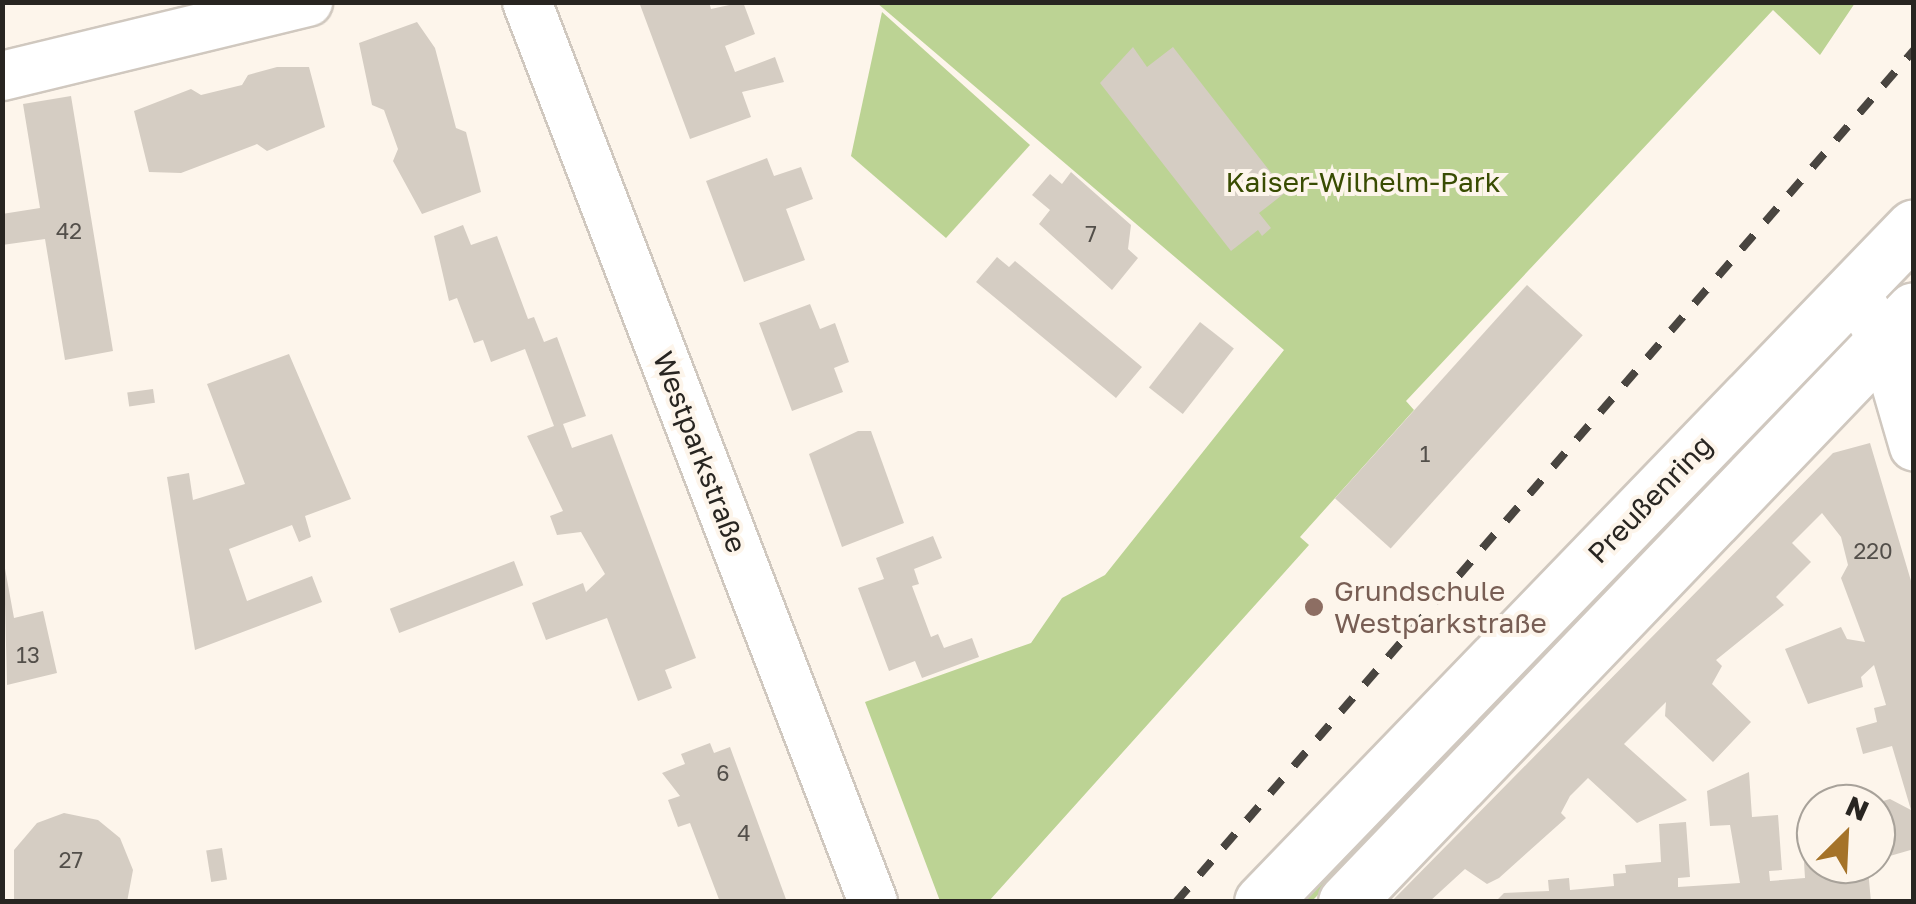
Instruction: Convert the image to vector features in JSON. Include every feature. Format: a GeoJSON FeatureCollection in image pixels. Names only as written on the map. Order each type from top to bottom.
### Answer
{"type":"FeatureCollection","features":[{"type":"Feature","properties":{"kind":"main road","name":"Preußenring"},"geometry":{"type":"LineString","coordinates":[[1262,902],[1914,227]]}},
{"type":"Feature","properties":{"kind":"main road"},"geometry":{"type":"LineString","coordinates":[[1346,902],[1898,325]]}},
{"type":"Feature","properties":{"kind":"street"},"geometry":{"type":"LineString","coordinates":[[2,76],[308,2]]}},
{"type":"Feature","properties":{"kind":"street","name":"Westparkstraße"},"geometry":{"type":"LineString","coordinates":[[527,2],[873,902]]}},
{"type":"Feature","properties":{"kind":"street"},"geometry":{"type":"LineString","coordinates":[[1853,288],[1898,325],[1914,447]]}},
{"type":"Feature","properties":{"kind":"green space","name":"Kaiser-Wilhelm-Park"},"geometry":{"type":"Polygon","coordinates":[[[877,3],[1855,3],[1820,55],[1773,10],[1406,401],[1414,410],[1300,537],[1309,545],[989,901],[940,901],[865,702],[1031,643],[1062,598],[1105,575],[1284,350],[877,3]]]}},
{"type":"Feature","properties":{"kind":"green space"},"geometry":{"type":"Polygon","coordinates":[[[882,12],[1030,145],[946,238],[851,156],[882,12]]]}},
{"type":"Feature","properties":{"kind":"green space"},"geometry":{"type":"Polygon","coordinates":[[[1840,336],[1848,354],[1792,414],[1312,901],[1290,902],[1840,336]]]}},
{"type":"Feature","properties":{"kind":"building"},"geometry":{"type":"Polygon","coordinates":[[[639,2],[709,2],[711,9],[743,2],[755,34],[725,46],[735,72],[775,57],[784,82],[742,92],[751,117],[690,139],[639,2]]]}},
{"type":"Feature","properties":{"kind":"building"},"geometry":{"type":"Polygon","coordinates":[[[417,22],[435,48],[456,128],[466,132],[481,192],[422,214],[393,161],[398,149],[384,110],[372,105],[359,43],[417,22]]]}},
{"type":"Feature","properties":{"kind":"building"},"geometry":{"type":"Polygon","coordinates":[[[1133,47],[1147,67],[1173,47],[1286,192],[1259,213],[1271,228],[1262,236],[1258,230],[1231,251],[1100,83],[1133,47]]]}},
{"type":"Feature","properties":{"kind":"building"},"geometry":{"type":"Polygon","coordinates":[[[277,67],[309,67],[325,127],[267,151],[257,144],[181,173],[149,172],[134,111],[191,89],[201,95],[242,85],[248,75],[277,67]]]}},
{"type":"Feature","properties":{"kind":"building"},"geometry":{"type":"Polygon","coordinates":[[[71,96],[113,351],[65,360],[45,239],[2,245],[2,214],[40,208],[23,104],[71,96]]]}},
{"type":"Feature","properties":{"kind":"building"},"geometry":{"type":"Polygon","coordinates":[[[767,158],[774,176],[801,167],[813,199],[786,209],[805,260],[744,282],[706,181],[767,158]]]}},
{"type":"Feature","properties":{"kind":"building"},"geometry":{"type":"Polygon","coordinates":[[[1071,172],[1131,225],[1128,249],[1138,258],[1112,290],[1039,224],[1050,210],[1032,195],[1050,174],[1062,184],[1071,172]]]}},
{"type":"Feature","properties":{"kind":"building"},"geometry":{"type":"Polygon","coordinates":[[[463,225],[471,245],[497,236],[528,319],[534,317],[544,342],[557,337],[586,416],[563,424],[572,448],[612,434],[696,658],[665,670],[672,688],[638,701],[607,618],[546,640],[532,603],[583,583],[586,592],[605,574],[581,532],[557,535],[550,516],[563,511],[527,436],[554,426],[525,349],[491,362],[483,340],[474,343],[457,298],[449,301],[434,236],[463,225]]]}},
{"type":"Feature","properties":{"kind":"building"},"geometry":{"type":"Polygon","coordinates":[[[997,257],[1009,267],[1015,261],[1142,367],[1116,398],[976,282],[997,257]]]}},
{"type":"Feature","properties":{"kind":"building"},"geometry":{"type":"Polygon","coordinates":[[[1527,285],[1583,335],[1391,548],[1335,498],[1527,285]]]}},
{"type":"Feature","properties":{"kind":"building"},"geometry":{"type":"Polygon","coordinates":[[[810,304],[820,329],[835,323],[849,362],[834,368],[843,392],[792,411],[759,323],[810,304]]]}},
{"type":"Feature","properties":{"kind":"building"},"geometry":{"type":"Polygon","coordinates":[[[1200,322],[1234,348],[1183,414],[1149,387],[1200,322]]]}},
{"type":"Feature","properties":{"kind":"building"},"geometry":{"type":"Polygon","coordinates":[[[289,354],[351,499],[305,516],[311,537],[299,542],[292,525],[229,549],[247,601],[312,576],[322,602],[195,650],[167,477],[189,473],[193,500],[245,484],[207,384],[289,354]]]}},
{"type":"Feature","properties":{"kind":"building"},"geometry":{"type":"Polygon","coordinates":[[[153,389],[155,403],[129,406],[127,393],[153,389]]]}},
{"type":"Feature","properties":{"kind":"building"},"geometry":{"type":"Polygon","coordinates":[[[858,431],[871,431],[904,523],[842,547],[809,454],[858,431]]]}},
{"type":"Feature","properties":{"kind":"building"},"geometry":{"type":"Polygon","coordinates":[[[1870,443],[1914,591],[1914,849],[1896,854],[1896,802],[1911,810],[1892,746],[1863,754],[1856,728],[1877,722],[1874,708],[1886,705],[1874,665],[1861,677],[1863,687],[1808,704],[1785,649],[1841,627],[1847,639],[1865,642],[1841,578],[1848,565],[1841,537],[1822,513],[1792,543],[1811,562],[1776,597],[1784,605],[1716,660],[1722,666],[1712,684],[1751,722],[1713,762],[1665,716],[1666,702],[1624,744],[1687,800],[1637,823],[1588,778],[1570,796],[1561,813],[1566,818],[1499,878],[1487,884],[1465,869],[1429,902],[1391,902],[1833,453],[1870,443]]]}},
{"type":"Feature","properties":{"kind":"building"},"geometry":{"type":"Polygon","coordinates":[[[933,536],[942,558],[914,569],[919,584],[912,586],[931,637],[938,634],[944,648],[972,638],[979,657],[922,678],[915,661],[889,671],[858,588],[884,579],[876,558],[933,536]]]}},
{"type":"Feature","properties":{"kind":"building"},"geometry":{"type":"Polygon","coordinates":[[[514,561],[523,585],[399,633],[390,609],[514,561]]]}},
{"type":"Feature","properties":{"kind":"building"},"geometry":{"type":"Polygon","coordinates":[[[4,563],[14,618],[43,611],[57,673],[7,685],[4,563]]]}},
{"type":"Feature","properties":{"kind":"building"},"geometry":{"type":"Polygon","coordinates":[[[710,743],[714,753],[730,747],[787,902],[720,902],[690,823],[678,827],[668,800],[680,796],[662,773],[685,764],[681,754],[710,743]]]}},
{"type":"Feature","properties":{"kind":"building"},"geometry":{"type":"Polygon","coordinates":[[[1749,772],[1752,817],[1778,815],[1782,870],[1769,871],[1770,881],[1796,879],[1796,884],[1869,884],[1871,902],[1495,902],[1504,893],[1549,891],[1548,880],[1569,878],[1570,890],[1614,886],[1613,874],[1626,873],[1625,865],[1661,862],[1659,824],[1686,822],[1690,877],[1678,878],[1678,887],[1740,883],[1730,825],[1710,826],[1707,791],[1749,772]]]}},
{"type":"Feature","properties":{"kind":"building"},"geometry":{"type":"Polygon","coordinates":[[[64,813],[98,820],[120,838],[133,870],[127,902],[14,902],[14,850],[37,823],[64,813]]]}},
{"type":"Feature","properties":{"kind":"building"},"geometry":{"type":"Polygon","coordinates":[[[222,848],[227,880],[211,882],[206,851],[222,848]]]}},
{"type":"Feature","properties":{"kind":"railway"},"geometry":{"type":"LineString","coordinates":[[1176,902],[1914,50]]}},
{"type":"Feature","properties":{"kind":"place","name":"Grundschule Westparkstraße"},"geometry":{"type":"Point","coordinates":[1314,607]}}]}
